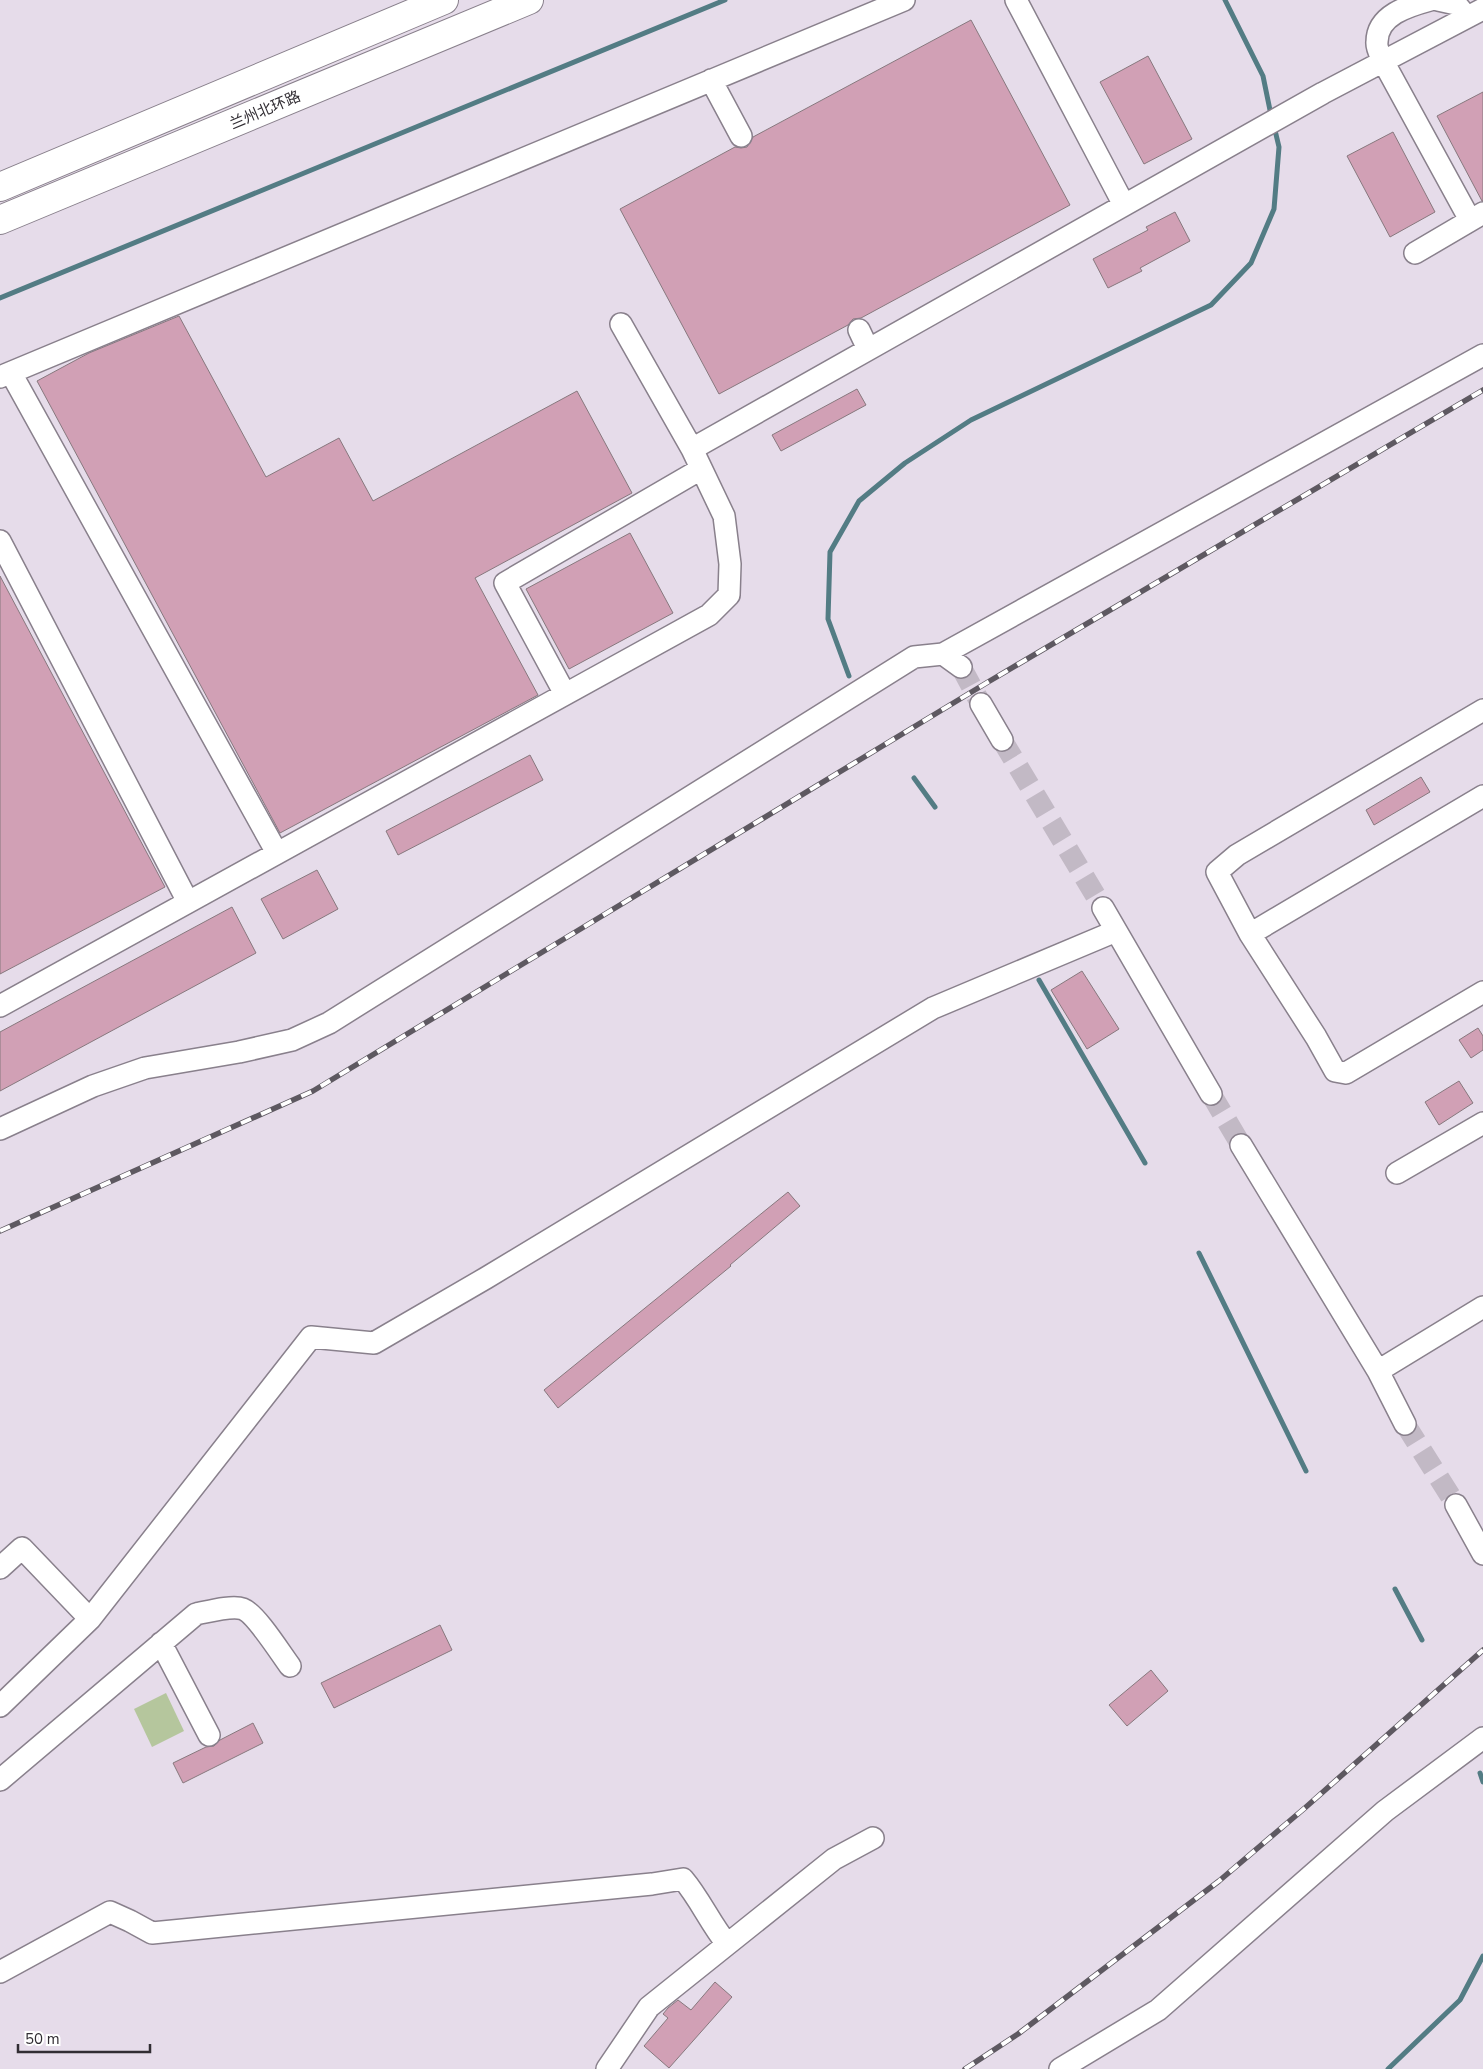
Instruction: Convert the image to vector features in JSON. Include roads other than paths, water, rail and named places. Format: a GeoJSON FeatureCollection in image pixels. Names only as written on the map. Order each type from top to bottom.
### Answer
{"type":"FeatureCollection","features":[{"type":"Feature","properties":{"kind":"highway"},"geometry":{"type":"LineString","coordinates":[[0,187],[444,0]]}},
{"type":"Feature","properties":{"kind":"highway","name":"兰州北环路"},"geometry":{"type":"LineString","coordinates":[[0,220],[529,0]]}},
{"type":"Feature","properties":{"kind":"street"},"geometry":{"type":"LineString","coordinates":[[277,853],[5,375],[904,0]]}},
{"type":"Feature","properties":{"kind":"street"},"geometry":{"type":"LineString","coordinates":[[1016,0],[1124,206]]}},
{"type":"Feature","properties":{"kind":"street"},"geometry":{"type":"LineString","coordinates":[[1415,253],[1477,216],[1383,61],[1376,44],[1379,31],[1390,15],[1414,4],[1430,0]]}},
{"type":"Feature","properties":{"kind":"street"},"geometry":{"type":"LineString","coordinates":[[1438,0],[1456,4],[1475,13]]}},
{"type":"Feature","properties":{"kind":"street"},"geometry":{"type":"LineString","coordinates":[[692,449],[1323,93],[1475,13]]}},
{"type":"Feature","properties":{"kind":"street"},"geometry":{"type":"LineString","coordinates":[[711,80],[741,136]]}},
{"type":"Feature","properties":{"kind":"street"},"geometry":{"type":"LineString","coordinates":[[0,1006],[710,615],[729,595],[730,564],[724,516],[692,449],[621,324]]}},
{"type":"Feature","properties":{"kind":"street"},"geometry":{"type":"LineString","coordinates":[[859,330],[868,350]]}},
{"type":"Feature","properties":{"kind":"street"},"geometry":{"type":"LineString","coordinates":[[0,1129],[93,1086],[146,1068],[239,1052],[292,1040],[329,1023],[914,656],[943,654],[1483,355]]}},
{"type":"Feature","properties":{"kind":"street"},"geometry":{"type":"LineString","coordinates":[[565,694],[505,583],[701,469]]}},
{"type":"Feature","properties":{"kind":"street"},"geometry":{"type":"LineString","coordinates":[[0,541],[188,902]]}},
{"type":"Feature","properties":{"kind":"street"},"geometry":{"type":"LineString","coordinates":[[943,654],[961,667]]}},
{"type":"Feature","properties":{"kind":"street"},"geometry":{"type":"LineString","coordinates":[[981,704],[1002,740]]}},
{"type":"Feature","properties":{"kind":"street"},"geometry":{"type":"LineString","coordinates":[[1483,710],[1237,855],[1217,872],[1250,934],[1316,1037],[1335,1071],[1346,1073],[1483,992]]}},
{"type":"Feature","properties":{"kind":"street"},"geometry":{"type":"LineString","coordinates":[[1250,934],[1483,796]]}},
{"type":"Feature","properties":{"kind":"street"},"geometry":{"type":"LineString","coordinates":[[1103,908],[1211,1094]]}},
{"type":"Feature","properties":{"kind":"street"},"geometry":{"type":"LineString","coordinates":[[0,1706],[90,1619],[311,1337],[374,1342],[486,1278],[933,1008],[1116,931]]}},
{"type":"Feature","properties":{"kind":"street"},"geometry":{"type":"LineString","coordinates":[[1397,1173],[1483,1123]]}},
{"type":"Feature","properties":{"kind":"street"},"geometry":{"type":"LineString","coordinates":[[1241,1145],[1378,1371],[1405,1424]]}},
{"type":"Feature","properties":{"kind":"street"},"geometry":{"type":"LineString","coordinates":[[1378,1371],[1483,1308]]}},
{"type":"Feature","properties":{"kind":"street"},"geometry":{"type":"LineString","coordinates":[[1456,1505],[1483,1554]]}},
{"type":"Feature","properties":{"kind":"street"},"geometry":{"type":"LineString","coordinates":[[0,1568],[22,1548],[90,1619]]}},
{"type":"Feature","properties":{"kind":"street"},"geometry":{"type":"LineString","coordinates":[[0,1780],[196,1614],[224,1609],[243,1609],[257,1621],[290,1666]]}},
{"type":"Feature","properties":{"kind":"street"},"geometry":{"type":"LineString","coordinates":[[161,1643],[209,1735]]}},
{"type":"Feature","properties":{"kind":"street"},"geometry":{"type":"LineString","coordinates":[[1060,2069],[1158,2010],[1384,1811],[1483,1738]]}},
{"type":"Feature","properties":{"kind":"street"},"geometry":{"type":"LineString","coordinates":[[607,2069],[649,2007],[834,1859],[873,1838]]}},
{"type":"Feature","properties":{"kind":"street"},"geometry":{"type":"LineString","coordinates":[[0,1972],[110,1912],[152,1933],[652,1884],[683,1879],[692,1890],[711,1924],[727,1944]]}},
{"type":"Feature","properties":{"kind":"waterway"},"geometry":{"type":"LineString","coordinates":[[0,298],[725,0]]}},
{"type":"Feature","properties":{"kind":"waterway"},"geometry":{"type":"LineString","coordinates":[[1225,0],[1263,76],[1271,115]]}},
{"type":"Feature","properties":{"kind":"waterway"},"geometry":{"type":"LineString","coordinates":[[849,676],[828,619],[830,552],[859,501],[905,463],[971,420],[1211,305],[1251,263],[1274,209],[1279,147],[1274,126]]}},
{"type":"Feature","properties":{"kind":"waterway"},"geometry":{"type":"LineString","coordinates":[[914,778],[935,807]]}},
{"type":"Feature","properties":{"kind":"waterway"},"geometry":{"type":"LineString","coordinates":[[1039,980],[1145,1163]]}},
{"type":"Feature","properties":{"kind":"waterway"},"geometry":{"type":"LineString","coordinates":[[1199,1253],[1306,1471]]}},
{"type":"Feature","properties":{"kind":"waterway"},"geometry":{"type":"LineString","coordinates":[[1395,1589],[1422,1640]]}},
{"type":"Feature","properties":{"kind":"waterway"},"geometry":{"type":"LineString","coordinates":[[1480,1773],[1483,1782]]}},
{"type":"Feature","properties":{"kind":"waterway"},"geometry":{"type":"LineString","coordinates":[[1388,2069],[1460,2000],[1483,1956]]}},
{"type":"Feature","properties":{"kind":"tunnel"},"geometry":{"type":"LineString","coordinates":[[961,667],[981,704]]}},
{"type":"Feature","properties":{"kind":"tunnel"},"geometry":{"type":"LineString","coordinates":[[1002,740],[1103,908]]}},
{"type":"Feature","properties":{"kind":"tunnel"},"geometry":{"type":"LineString","coordinates":[[1211,1094],[1241,1145]]}},
{"type":"Feature","properties":{"kind":"tunnel"},"geometry":{"type":"LineString","coordinates":[[1405,1424],[1456,1505]]}},
{"type":"Feature","properties":{"kind":"railway"},"geometry":{"type":"LineString","coordinates":[[0,1231],[313,1091],[988,682],[1483,390]]}},
{"type":"Feature","properties":{"kind":"railway"},"geometry":{"type":"LineString","coordinates":[[965,2069],[1018,2034],[1219,1881],[1306,1807],[1483,1650]]}}]}
